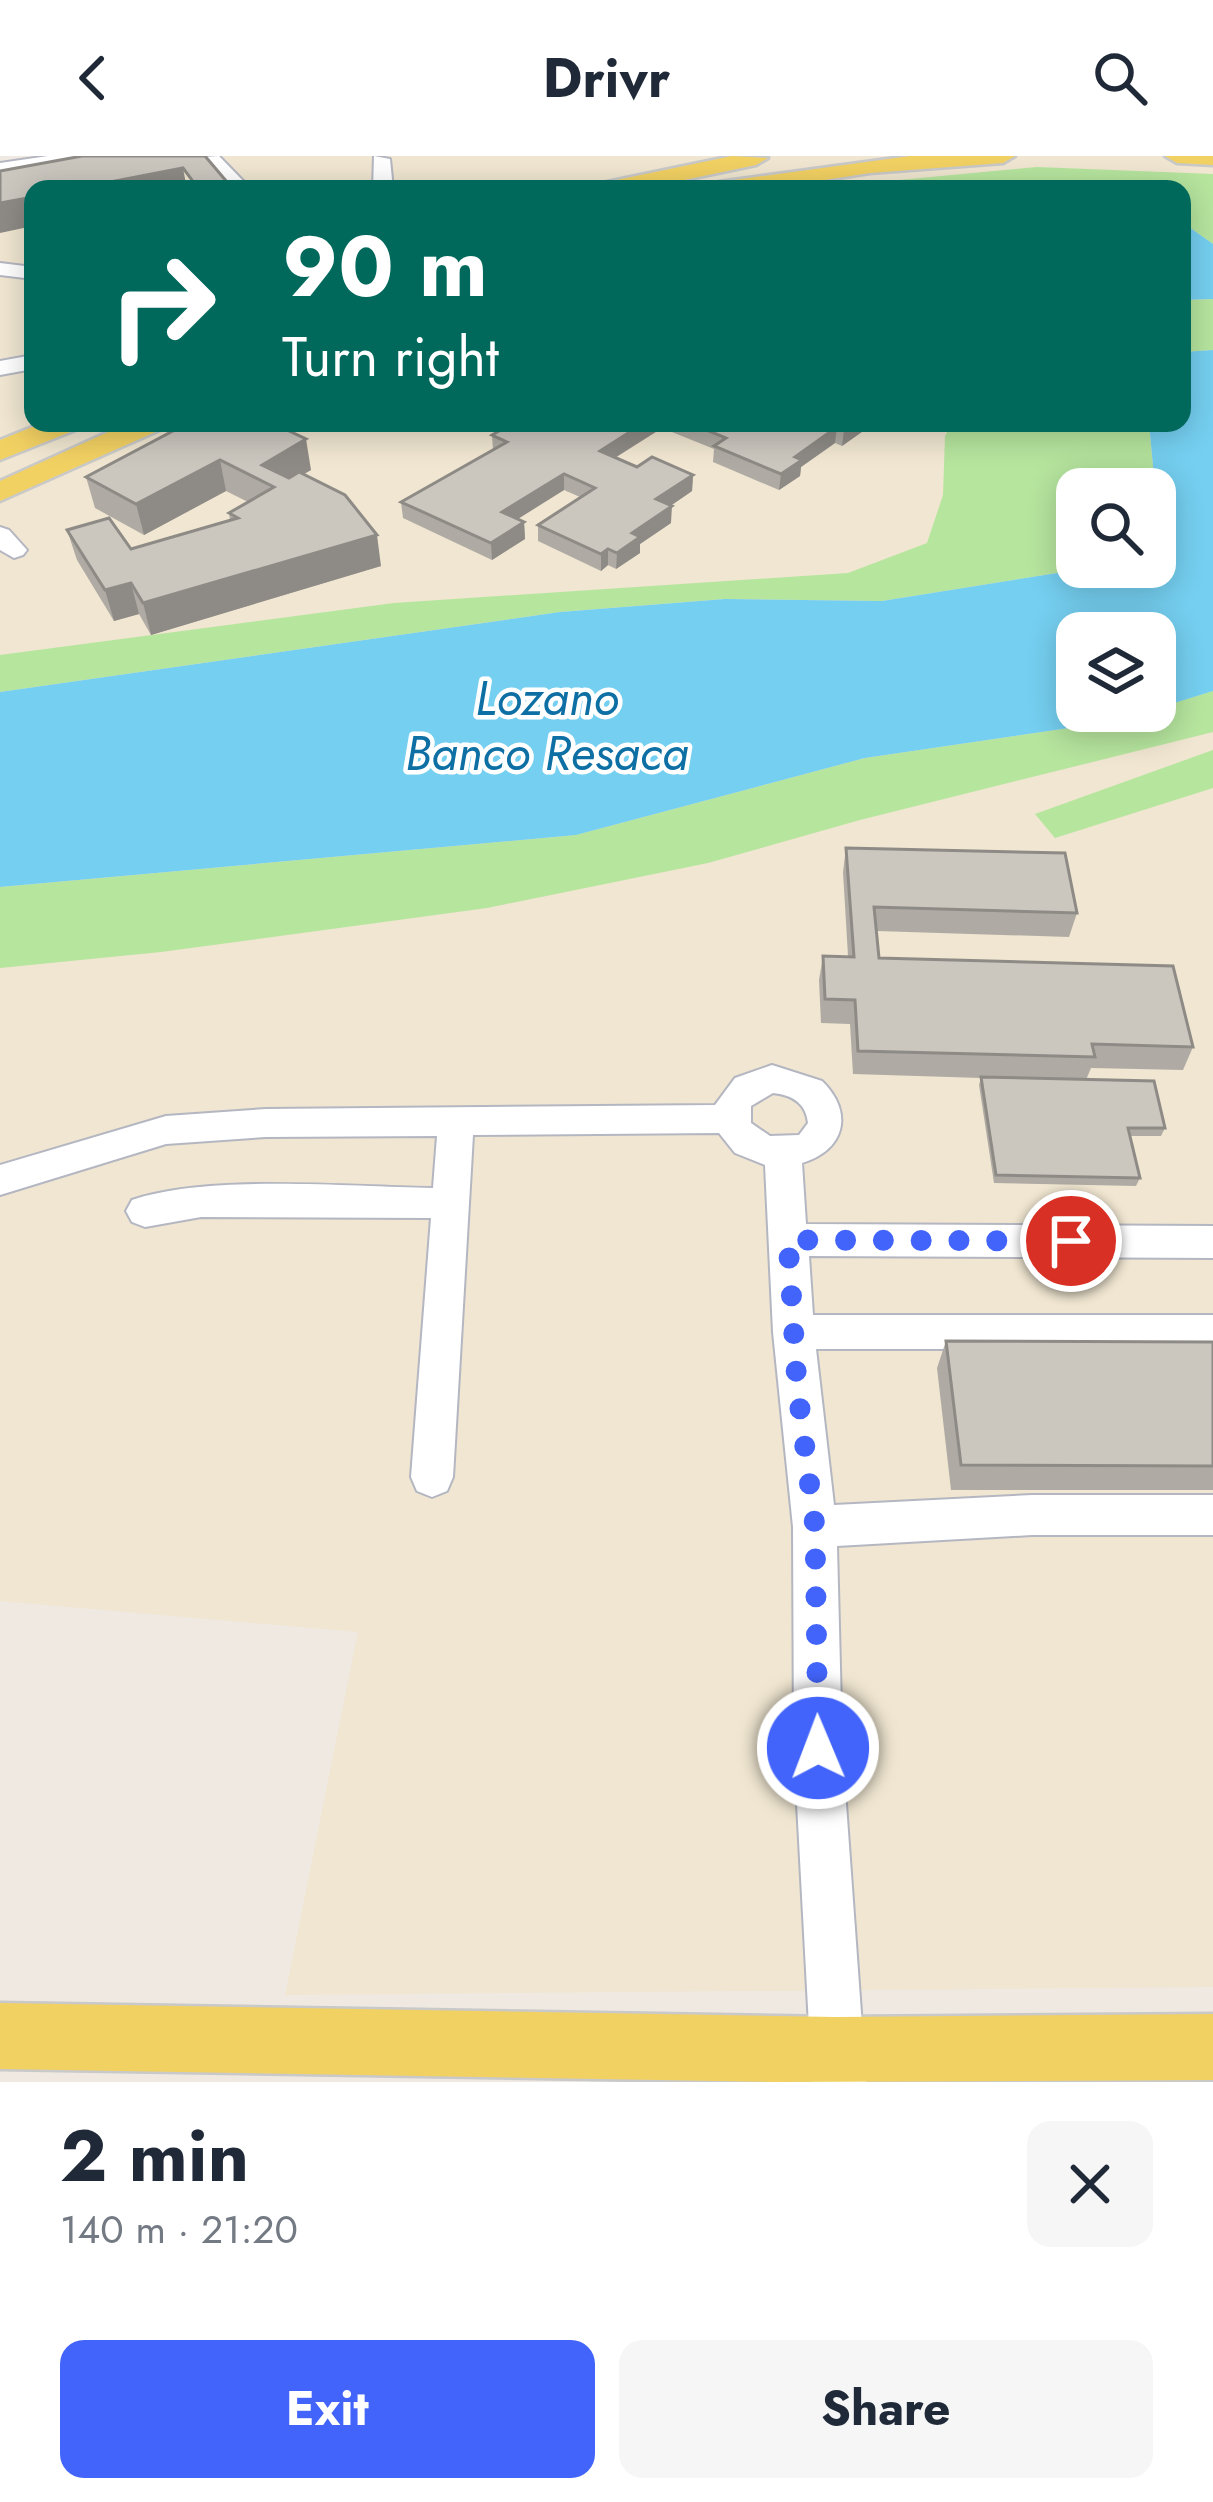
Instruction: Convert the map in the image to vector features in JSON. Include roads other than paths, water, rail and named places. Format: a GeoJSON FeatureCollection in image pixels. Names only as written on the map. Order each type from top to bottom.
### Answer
{"type":"FeatureCollection","features":[{"type":"Feature","properties":{"kind":"main road"},"geometry":{"type":"LineString","coordinates":[[652,180],[771,156]]}},
{"type":"Feature","properties":{"kind":"main road"},"geometry":{"type":"LineString","coordinates":[[778,180],[871,166],[1003,156]]}},
{"type":"Feature","properties":{"kind":"main road"},"geometry":{"type":"LineString","coordinates":[[1177,156],[1213,158]]}},
{"type":"Feature","properties":{"kind":"main road"},"geometry":{"type":"LineString","coordinates":[[0,451],[46,432]]}},
{"type":"Feature","properties":{"kind":"main road"},"geometry":{"type":"LineString","coordinates":[[0,492],[132,432]]}},
{"type":"Feature","properties":{"kind":"main road"},"geometry":{"type":"LineString","coordinates":[[0,2036],[837,2066],[1213,2047]]}},
{"type":"Feature","properties":{"kind":"street"},"geometry":{"type":"LineString","coordinates":[[0,169],[84,156]]}},
{"type":"Feature","properties":{"kind":"street"},"geometry":{"type":"LineString","coordinates":[[132,171],[213,160],[232,180]]}},
{"type":"Feature","properties":{"kind":"street"},"geometry":{"type":"LineString","coordinates":[[787,1080],[813,1092],[826,1114],[820,1137],[811,1146],[783,1154],[748,1144],[730,1119],[736,1096],[758,1082],[787,1080]]}},
{"type":"Feature","properties":{"kind":"street"},"geometry":{"type":"LineString","coordinates":[[0,1180],[166,1130],[266,1123],[730,1119]]}},
{"type":"Feature","properties":{"kind":"street"},"geometry":{"type":"LineString","coordinates":[[432,1477],[457,1123]]}},
{"type":"Feature","properties":{"kind":"street"},"geometry":{"type":"LineString","coordinates":[[783,1154],[794,1332],[815,1527],[818,1748],[837,2066]]}},
{"type":"Feature","properties":{"kind":"street"},"geometry":{"type":"LineString","coordinates":[[145,1211],[202,1202],[449,1203]]}},
{"type":"Feature","properties":{"kind":"street"},"geometry":{"type":"LineString","coordinates":[[788,1240],[1213,1242]]}},
{"type":"Feature","properties":{"kind":"street"},"geometry":{"type":"LineString","coordinates":[[794,1332],[1213,1332]]}},
{"type":"Feature","properties":{"kind":"street"},"geometry":{"type":"LineString","coordinates":[[815,1527],[1032,1515],[1213,1515]]}},
{"type":"Feature","properties":{"kind":"water"},"geometry":{"type":"Polygon","coordinates":[[[1191,228],[1213,244],[1213,299],[1191,300],[1191,228]]]}},
{"type":"Feature","properties":{"kind":"water","name":"Lozano Banco Resaca"},"geometry":{"type":"Polygon","coordinates":[[[1213,350],[1213,691],[1176,702],[1176,612],[1056,612],[1056,730],[865,758],[576,835],[0,887],[0,692],[560,612],[725,599],[882,601],[1056,573],[1056,588],[1176,588],[1176,468],[1153,468],[1150,432],[1191,432],[1191,351],[1213,350]]]}}]}
